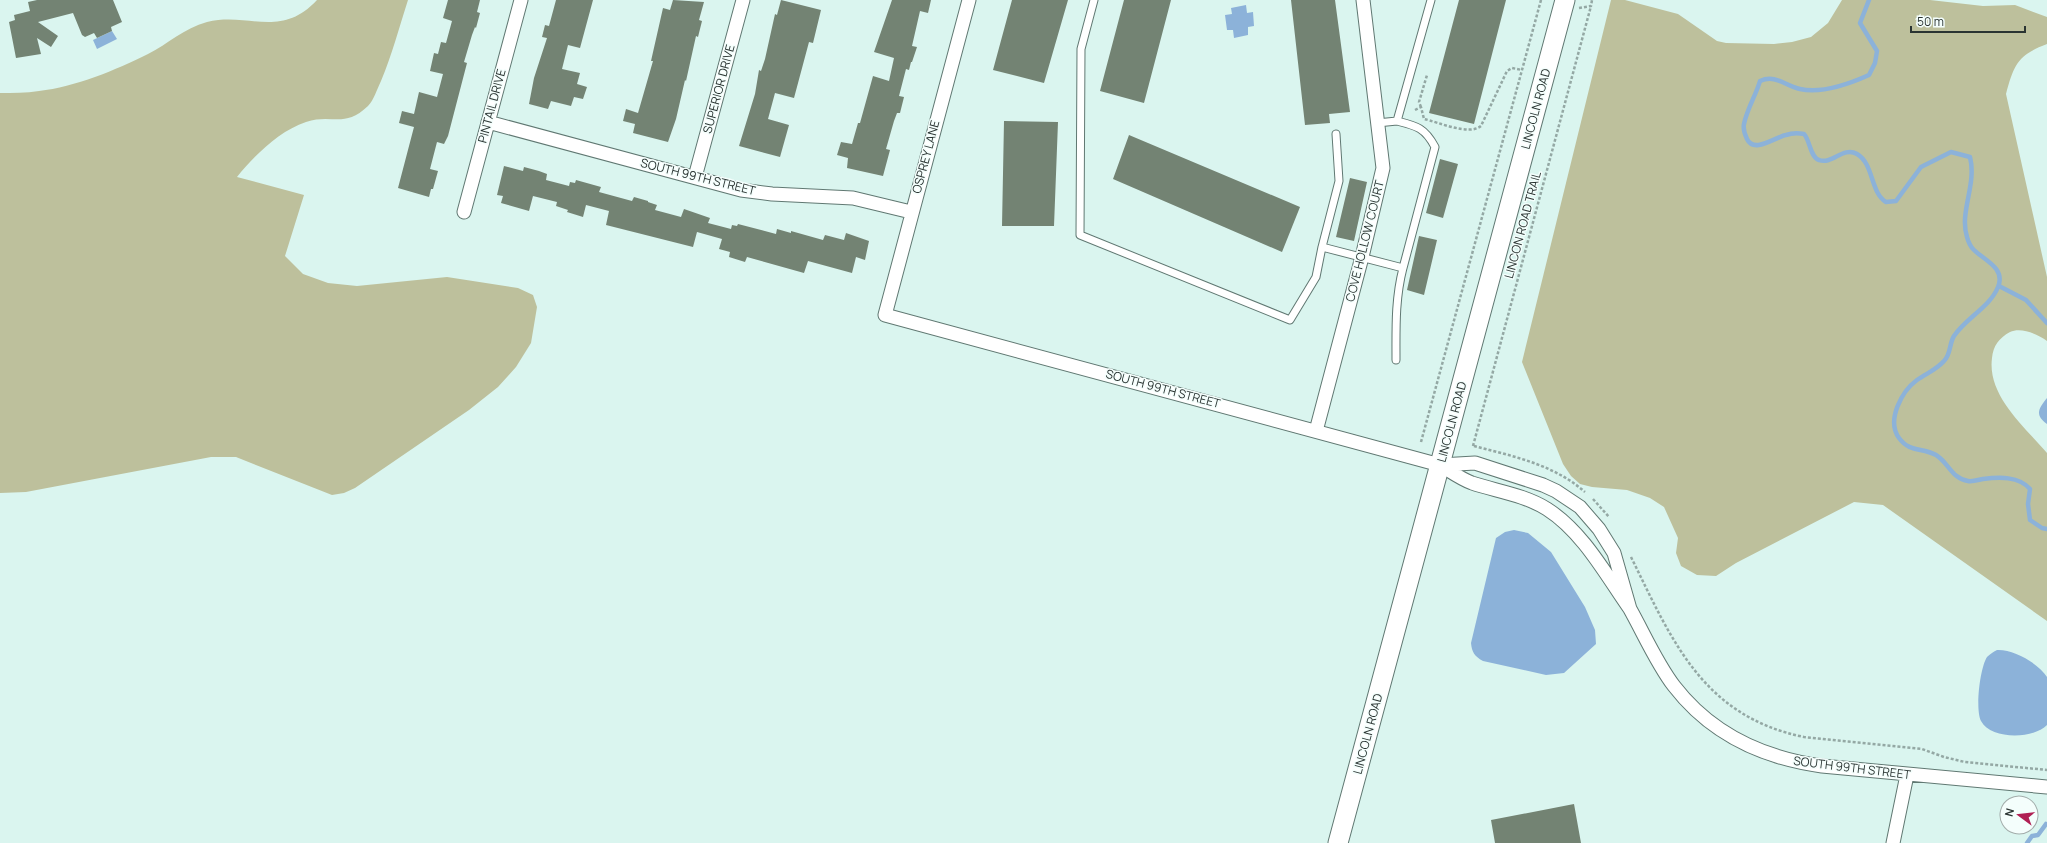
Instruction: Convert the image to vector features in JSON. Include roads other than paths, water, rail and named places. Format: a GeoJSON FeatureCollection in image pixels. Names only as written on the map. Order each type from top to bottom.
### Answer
{"type":"FeatureCollection","features":[{"type":"Feature","properties":{"kind":"street","name":"PINTAIL DRIVE"},"geometry":{"type":"LineString","coordinates":[[464,212],[521,0]]}},
{"type":"Feature","properties":{"kind":"street","name":"SUPERIOR DRIVE"},"geometry":{"type":"LineString","coordinates":[[695,177],[743,0]]}},
{"type":"Feature","properties":{"kind":"street","name":"OSPREY LANE"},"geometry":{"type":"LineString","coordinates":[[885,314],[911,212],[969,0]]}},
{"type":"Feature","properties":{"kind":"street","name":"COVE HOLLOW COURT"},"geometry":{"type":"LineString","coordinates":[[1316,431],[1362,257],[1383,168],[1363,0]]}},
{"type":"Feature","properties":{"kind":"street","name":"LINCOLN ROAD"},"geometry":{"type":"LineString","coordinates":[[1338,843],[1566,0]]}},
{"type":"Feature","properties":{"kind":"street","name":"SOUTH 99TH STREET"},"geometry":{"type":"LineString","coordinates":[[488,122],[752,192],[853,198],[911,212]]}},
{"type":"Feature","properties":{"kind":"street","name":"SOUTH 99TH STREET"},"geometry":{"type":"LineString","coordinates":[[885,314],[1440,465],[1470,482],[1523,498],[1546,508],[1567,525],[1584,545],[1630,609],[1673,685],[1704,718],[1728,735],[1761,752],[1801,763],[1907,775],[2047,787]]}},
{"type":"Feature","properties":{"kind":"street","name":"SOUTH 99TH STREET"},"geometry":{"type":"LineString","coordinates":[[1440,465],[1475,463],[1543,485],[1556,491],[1580,507],[1599,529],[1614,553],[1630,609]]}},
{"type":"Feature","properties":{"kind":"street"},"geometry":{"type":"LineString","coordinates":[[1893,843],[1907,775]]}},
{"type":"Feature","properties":{"kind":"lane"},"geometry":{"type":"LineString","coordinates":[[1094,0],[1081,49],[1080,235],[1290,320],[1316,277],[1339,181],[1336,134]]}},
{"type":"Feature","properties":{"kind":"lane"},"geometry":{"type":"LineString","coordinates":[[1397,121],[1431,0]]}},
{"type":"Feature","properties":{"kind":"lane"},"geometry":{"type":"LineString","coordinates":[[1378,123],[1397,121],[1418,126],[1428,134],[1435,147],[1397,291],[1395,312],[1396,360]]}},
{"type":"Feature","properties":{"kind":"lane"},"geometry":{"type":"LineString","coordinates":[[1322,247],[1403,268]]}},
{"type":"Feature","properties":{"kind":"water"},"geometry":{"type":"Polygon","coordinates":[[[1246,5],[1247,13],[1253,12],[1254,26],[1248,27],[1248,35],[1234,38],[1233,30],[1227,30],[1225,15],[1232,14],[1231,8],[1246,5]]]}},
{"type":"Feature","properties":{"kind":"water"},"geometry":{"type":"Polygon","coordinates":[[[112,31],[117,39],[97,49],[93,40],[112,31]]]}},
{"type":"Feature","properties":{"kind":"water"},"geometry":{"type":"Polygon","coordinates":[[[2047,398],[2047,424],[2040,418],[2039,411],[2047,398]]]}},
{"type":"Feature","properties":{"kind":"water"},"geometry":{"type":"Polygon","coordinates":[[[1514,530],[1528,533],[1551,552],[1585,607],[1595,630],[1596,644],[1564,673],[1546,675],[1483,661],[1477,657],[1473,651],[1471,643],[1496,538],[1505,532],[1514,530]]]}},
{"type":"Feature","properties":{"kind":"water"},"geometry":{"type":"Polygon","coordinates":[[[1997,650],[2017,654],[2025,658],[2038,667],[2047,677],[2047,725],[2041,730],[2023,735],[2003,734],[1994,732],[1986,727],[1981,721],[1979,715],[1978,698],[1982,670],[1987,657],[1997,650]]]}},
{"type":"Feature","properties":{"kind":"waterway"},"geometry":{"type":"LineString","coordinates":[[1869,0],[1860,23],[1877,51],[1875,63],[1869,75],[1844,85],[1817,90],[1795,88],[1780,81],[1771,79],[1760,81],[1745,118],[1745,134],[1750,143],[1754,145],[1760,145],[1788,134],[1804,134],[1814,156],[1819,160],[1824,161],[1847,152],[1857,154],[1866,164],[1877,192],[1886,202],[1896,201],[1921,167],[1951,152],[1970,157],[1972,167],[1965,218],[1967,237],[1973,249],[1997,270],[2000,280],[1998,287],[1989,301],[1954,336],[1948,355],[1944,361],[1911,385],[1901,398],[1895,415],[1895,431],[1899,438],[1907,446],[1936,455],[1954,474],[1963,480],[1971,481],[1989,478],[2008,478],[2025,485],[2030,489],[2028,504],[2030,520],[2042,528],[2047,529]]}},
{"type":"Feature","properties":{"kind":"waterway"},"geometry":{"type":"LineString","coordinates":[[1999,286],[2026,300],[2047,323]]}},
{"type":"Feature","properties":{"kind":"waterway"},"geometry":{"type":"LineString","coordinates":[[2027,843],[2032,836],[2038,835],[2046,824]]}}]}
